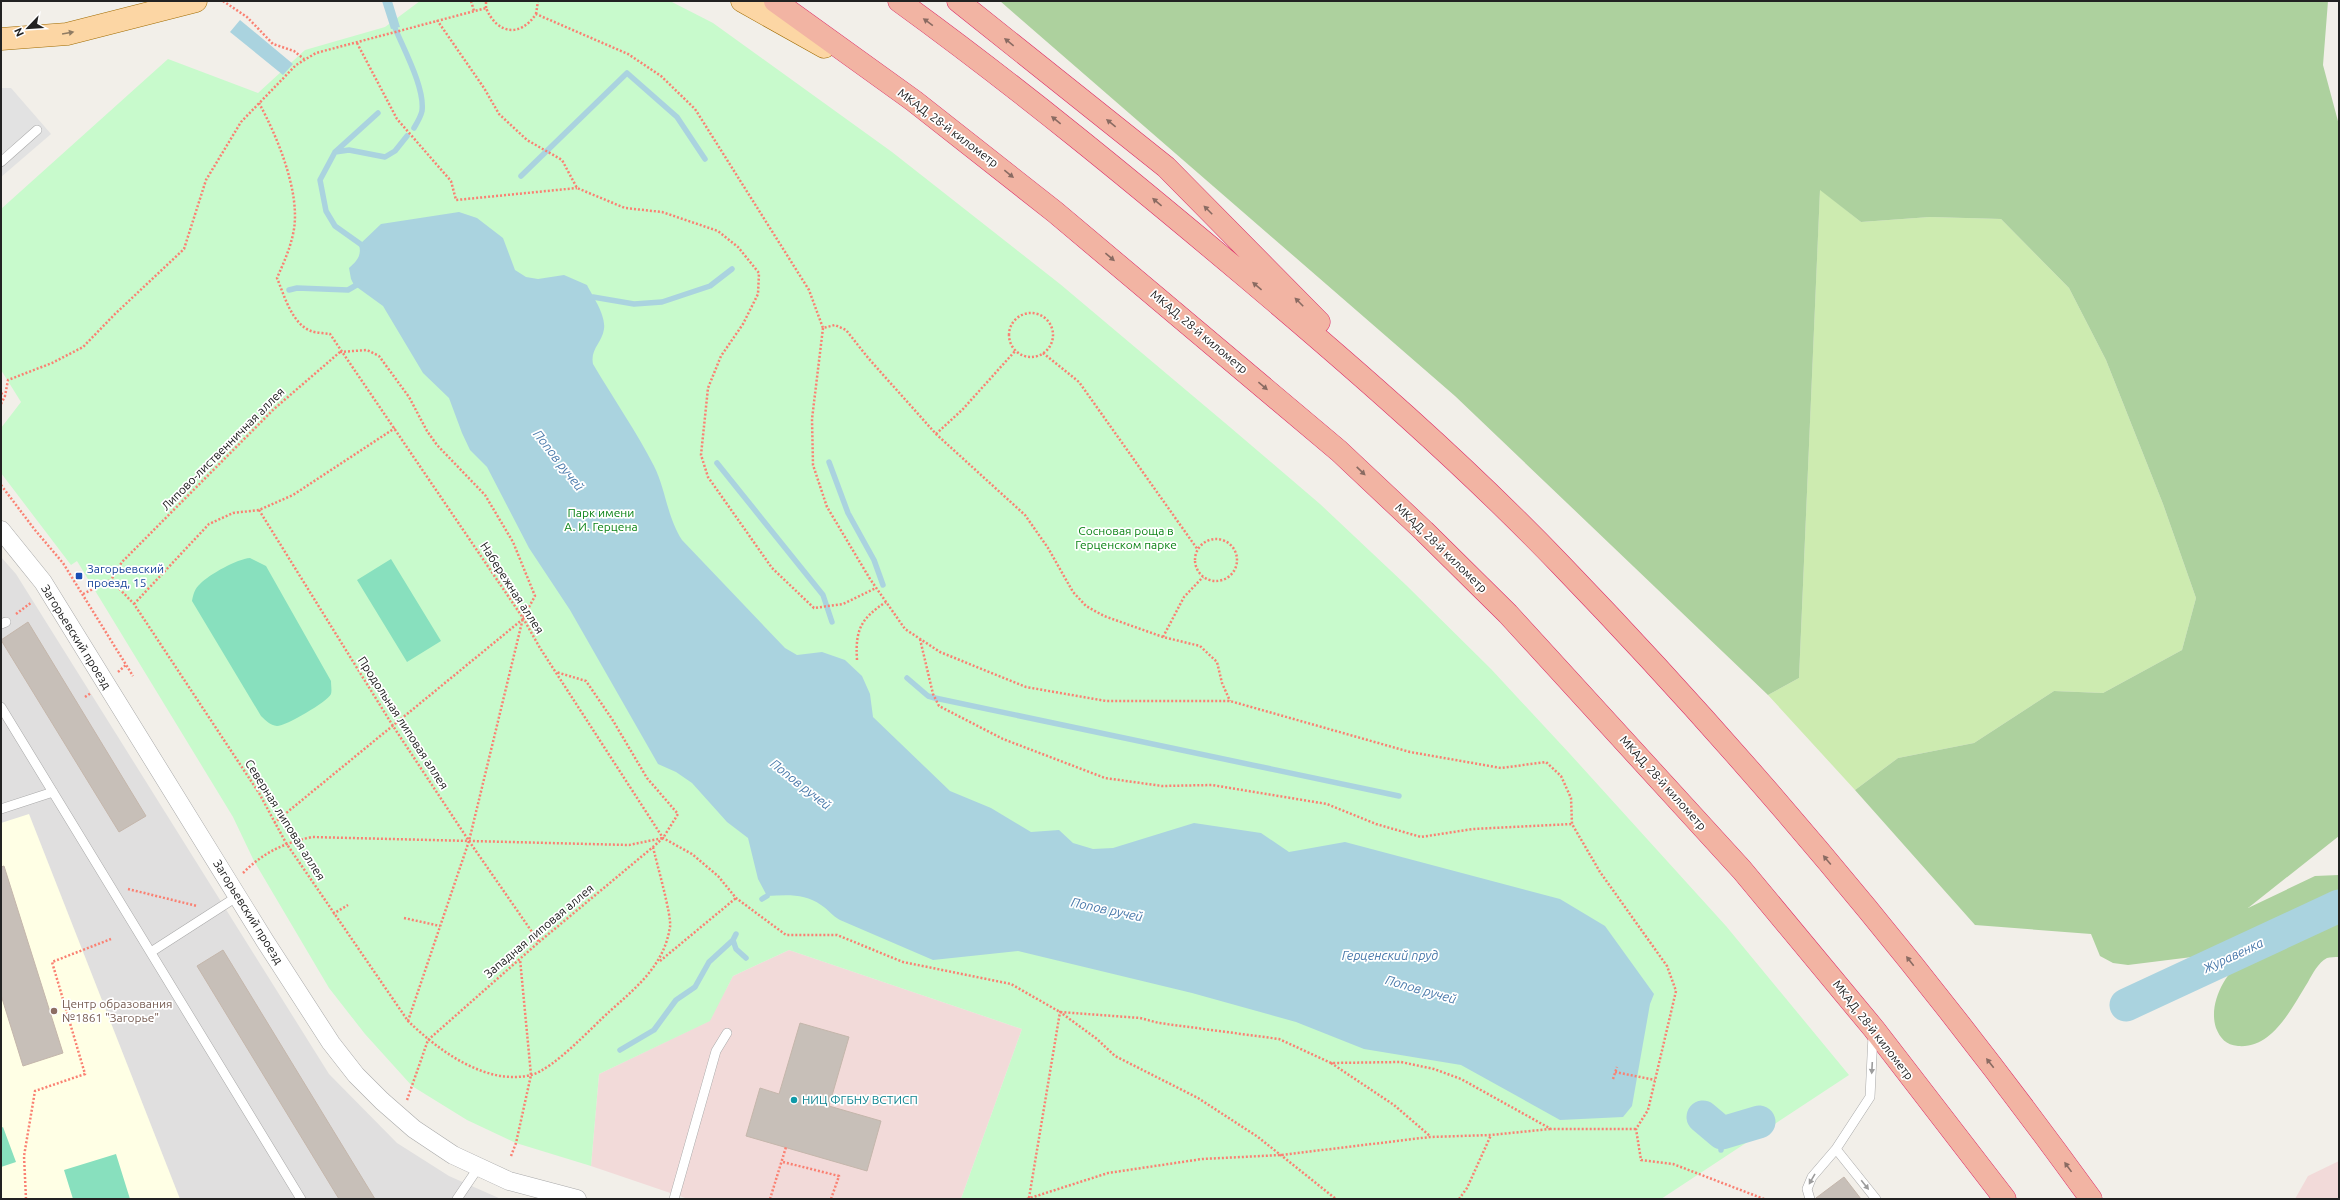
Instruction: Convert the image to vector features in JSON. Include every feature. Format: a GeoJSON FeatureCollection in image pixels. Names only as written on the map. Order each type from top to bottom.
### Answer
{"type":"FeatureCollection","features":[{"type":"Feature","properties":{"kind":"highway","name":"МКАД, 28-й километр"},"geometry":{"type":"LineString","coordinates":[[775,1],[914,101],[1008,174],[1159,298],[1340,451],[1430,537],[1508,614],[1587,698],[1742,870],[1874,1029],[2005,1199]]}},
{"type":"Feature","properties":{"kind":"highway"},"geometry":{"type":"LineString","coordinates":[[899,1],[1047,112],[1126,176],[1388,397],[1474,479]]}},
{"type":"Feature","properties":{"kind":"highway"},"geometry":{"type":"LineString","coordinates":[[958,1],[1166,167],[1570,575],[1796,823],[1873,914],[2018,1099],[2090,1199]]}},
{"type":"Feature","properties":{"kind":"main road"},"geometry":{"type":"LineString","coordinates":[[1,39],[67,34],[196,1]]}},
{"type":"Feature","properties":{"kind":"main road"},"geometry":{"type":"LineString","coordinates":[[742,1],[798,31],[914,101]]}},
{"type":"Feature","properties":{"kind":"street","name":"Загорьевский проезд"},"geometry":{"type":"LineString","coordinates":[[1,530],[43,582],[331,1043],[356,1075],[382,1102],[414,1129],[453,1155],[478,1168],[510,1181],[577,1199]]}},
{"type":"Feature","properties":{"kind":"lane"},"geometry":{"type":"LineString","coordinates":[[1,162],[37,130]]}},
{"type":"Feature","properties":{"kind":"lane"},"geometry":{"type":"LineString","coordinates":[[1,707],[301,1199]]}},
{"type":"Feature","properties":{"kind":"lane"},"geometry":{"type":"LineString","coordinates":[[1,809],[53,792]]}},
{"type":"Feature","properties":{"kind":"lane"},"geometry":{"type":"LineString","coordinates":[[151,952],[238,896]]}},
{"type":"Feature","properties":{"kind":"lane"},"geometry":{"type":"LineString","coordinates":[[1810,1199],[1807,1189],[1812,1178],[1836,1149],[1870,1098],[1874,1029]]}},
{"type":"Feature","properties":{"kind":"lane"},"geometry":{"type":"LineString","coordinates":[[674,1199],[716,1050],[727,1033]]}},
{"type":"Feature","properties":{"kind":"lane"},"geometry":{"type":"LineString","coordinates":[[1836,1149],[1876,1199]]}},
{"type":"Feature","properties":{"kind":"lane"},"geometry":{"type":"LineString","coordinates":[[457,1199],[478,1168]]}},
{"type":"Feature","properties":{"kind":"path"},"geometry":{"type":"LineString","coordinates":[[223,1],[247,17],[273,44],[294,51],[304,59]]}},
{"type":"Feature","properties":{"kind":"path"},"geometry":{"type":"LineString","coordinates":[[471,1],[474,11]]}},
{"type":"Feature","properties":{"kind":"path"},"geometry":{"type":"LineString","coordinates":[[486,1],[486,8],[490,19],[497,26],[506,29],[521,28],[530,23],[536,14],[538,1]]}},
{"type":"Feature","properties":{"kind":"path"},"geometry":{"type":"LineString","coordinates":[[1,404],[5,396],[8,380],[52,363],[84,347],[115,314],[184,249],[206,180],[241,122],[296,65],[316,53],[357,44],[403,29],[486,8]]}},
{"type":"Feature","properties":{"kind":"path"},"geometry":{"type":"LineString","coordinates":[[536,14],[628,54],[661,76],[695,109],[806,284],[823,328],[812,419],[813,465],[827,507],[876,588],[905,629],[940,652],[1026,687],[1106,701],[1230,701],[1410,752],[1501,768],[1546,762],[1560,776],[1571,798],[1572,824],[1600,872],[1667,966],[1676,991],[1648,1110],[1636,1129],[1641,1160],[1673,1164],[1764,1199]]}},
{"type":"Feature","properties":{"kind":"path"},"geometry":{"type":"LineString","coordinates":[[437,20],[484,88],[499,114],[527,140],[562,160],[577,188]]}},
{"type":"Feature","properties":{"kind":"path"},"geometry":{"type":"LineString","coordinates":[[357,44],[396,119],[450,181],[456,200],[577,188],[625,208],[662,212],[718,231],[738,247],[759,273],[758,294],[743,324],[721,356],[708,388],[701,455],[708,477],[772,568],[814,608],[843,604],[876,588]]}},
{"type":"Feature","properties":{"kind":"path","name":"Набережная аллея"},"geometry":{"type":"LineString","coordinates":[[259,103],[274,130],[281,149],[293,202],[294,228],[288,254],[276,278],[289,305],[303,327],[312,332],[330,334],[340,352],[395,428],[523,618],[663,838]]}},
{"type":"Feature","properties":{"kind":"path"},"geometry":{"type":"LineString","coordinates":[[1034,313],[1042,316],[1049,322],[1053,330],[1051,343],[1043,353],[1029,357],[1016,350],[1011,343],[1009,334],[1011,325],[1017,318],[1025,314],[1034,313]]}},
{"type":"Feature","properties":{"kind":"path"},"geometry":{"type":"LineString","coordinates":[[823,328],[835,325],[846,330],[869,359],[936,434],[1025,515],[1048,548],[1073,592],[1086,606],[1104,616],[1163,637],[1200,646],[1217,662],[1222,683],[1230,701]]}},
{"type":"Feature","properties":{"kind":"path"},"geometry":{"type":"LineString","coordinates":[[340,352],[367,350],[379,356],[409,397],[427,431],[437,445],[485,495],[513,542],[535,596],[523,618],[469,841],[408,1021]]}},
{"type":"Feature","properties":{"kind":"path"},"geometry":{"type":"LineString","coordinates":[[936,434],[963,409],[1016,350]]}},
{"type":"Feature","properties":{"kind":"path","name":"Липово-лиственничная аллея"},"geometry":{"type":"LineString","coordinates":[[111,580],[122,562],[274,409],[340,352]]}},
{"type":"Feature","properties":{"kind":"path"},"geometry":{"type":"LineString","coordinates":[[1043,353],[1079,382],[1198,550]]}},
{"type":"Feature","properties":{"kind":"path"},"geometry":{"type":"LineString","coordinates":[[1,393],[5,396]]}},
{"type":"Feature","properties":{"kind":"path"},"geometry":{"type":"LineString","coordinates":[[134,604],[209,524],[233,513],[259,510],[293,495],[395,428]]}},
{"type":"Feature","properties":{"kind":"path"},"geometry":{"type":"LineString","coordinates":[[1,485],[34,530],[63,563],[133,676]]}},
{"type":"Feature","properties":{"kind":"path","name":"Продольная липовая аллея"},"geometry":{"type":"LineString","coordinates":[[259,510],[393,726],[469,841],[539,942]]}},
{"type":"Feature","properties":{"kind":"path"},"geometry":{"type":"LineString","coordinates":[[1216,539],[1225,541],[1232,546],[1236,554],[1237,563],[1234,571],[1228,577],[1220,581],[1211,581],[1203,577],[1196,565],[1198,550],[1208,541],[1216,539]]}},
{"type":"Feature","properties":{"kind":"path"},"geometry":{"type":"LineString","coordinates":[[1163,637],[1184,596],[1203,577]]}},
{"type":"Feature","properties":{"kind":"path"},"geometry":{"type":"LineString","coordinates":[[83,594],[111,580]]}},
{"type":"Feature","properties":{"kind":"path","name":"Северная липовая аллея"},"geometry":{"type":"LineString","coordinates":[[111,580],[134,604],[259,793],[286,843],[333,914],[408,1021],[428,1040],[477,1070],[502,1075],[531,1075]]}},
{"type":"Feature","properties":{"kind":"path"},"geometry":{"type":"LineString","coordinates":[[3,623],[32,602]]}},
{"type":"Feature","properties":{"kind":"path"},"geometry":{"type":"LineString","coordinates":[[857,660],[856,646],[861,626],[866,617],[886,602]]}},
{"type":"Feature","properties":{"kind":"path"},"geometry":{"type":"LineString","coordinates":[[274,823],[523,618]]}},
{"type":"Feature","properties":{"kind":"path"},"geometry":{"type":"LineString","coordinates":[[920,638],[933,694],[939,706],[1003,739],[1105,778],[1162,786],[1212,784],[1327,804],[1376,824],[1421,837],[1473,828],[1572,824]]}},
{"type":"Feature","properties":{"kind":"path","name":"Западная липовая аллея"},"geometry":{"type":"LineString","coordinates":[[428,1040],[520,958],[663,838],[678,814],[647,778],[612,719],[586,681],[556,672]]}},
{"type":"Feature","properties":{"kind":"path"},"geometry":{"type":"LineString","coordinates":[[242,874],[254,862],[286,843],[312,838],[629,845],[663,838],[697,858],[718,876],[736,898],[786,935],[837,935],[903,962],[1011,984],[1060,1012],[1097,1039],[1115,1056],[1198,1098],[1258,1137],[1336,1199]]}},
{"type":"Feature","properties":{"kind":"path"},"geometry":{"type":"LineString","coordinates":[[653,847],[671,925],[660,961]]}},
{"type":"Feature","properties":{"kind":"path"},"geometry":{"type":"LineString","coordinates":[[110,884],[215,911]]}},
{"type":"Feature","properties":{"kind":"path"},"geometry":{"type":"LineString","coordinates":[[531,1075],[550,1065],[637,986],[660,961],[736,898]]}},
{"type":"Feature","properties":{"kind":"path"},"geometry":{"type":"LineString","coordinates":[[333,914],[348,905]]}},
{"type":"Feature","properties":{"kind":"path"},"geometry":{"type":"LineString","coordinates":[[404,918],[440,926]]}},
{"type":"Feature","properties":{"kind":"path"},"geometry":{"type":"LineString","coordinates":[[26,1199],[24,1156],[35,1091],[85,1074],[52,962],[111,939]]}},
{"type":"Feature","properties":{"kind":"path"},"geometry":{"type":"LineString","coordinates":[[511,1156],[516,1143],[531,1075],[520,958]]}},
{"type":"Feature","properties":{"kind":"path"},"geometry":{"type":"LineString","coordinates":[[1060,1012],[1028,1199],[1108,1173],[1202,1159],[1281,1155],[1430,1137],[1492,1135],[1551,1129],[1636,1129]]}},
{"type":"Feature","properties":{"kind":"path"},"geometry":{"type":"LineString","coordinates":[[1060,1012],[1140,1018],[1159,1023],[1279,1039],[1331,1063],[1394,1105],[1430,1137]]}},
{"type":"Feature","properties":{"kind":"path"},"geometry":{"type":"LineString","coordinates":[[407,1100],[428,1040]]}},
{"type":"Feature","properties":{"kind":"path"},"geometry":{"type":"LineString","coordinates":[[1331,1063],[1401,1062],[1434,1069],[1461,1079],[1551,1129]]}},
{"type":"Feature","properties":{"kind":"path"},"geometry":{"type":"LineString","coordinates":[[1614,1079],[1617,1067]]}},
{"type":"Feature","properties":{"kind":"path"},"geometry":{"type":"LineString","coordinates":[[1615,1072],[1655,1080]]}},
{"type":"Feature","properties":{"kind":"path"},"geometry":{"type":"LineString","coordinates":[[1459,1199],[1467,1188],[1492,1135]]}},
{"type":"Feature","properties":{"kind":"path"},"geometry":{"type":"LineString","coordinates":[[770,1199],[783,1162],[786,1148]]}},
{"type":"Feature","properties":{"kind":"path"},"geometry":{"type":"LineString","coordinates":[[783,1162],[839,1176],[831,1199]]}},
{"type":"Feature","properties":{"kind":"shaded area"},"geometry":{"type":"Polygon","coordinates":[[[1,88],[11,88],[51,134],[1,177],[1,88]]]}},
{"type":"Feature","properties":{"kind":"shaded area"},"geometry":{"type":"Polygon","coordinates":[[[1,557],[16,574],[329,1074],[397,1143],[449,1176],[501,1199],[1,1199],[1,557]]]}},
{"type":"Feature","properties":{"kind":"shaded area","name":"Центр образования №1861 \"Загорье\""},"geometry":{"type":"Polygon","coordinates":[[[29,814],[180,1199],[1,1199],[1,823],[29,814]]]}},
{"type":"Feature","properties":{"kind":"shaded area"},"geometry":{"type":"Polygon","coordinates":[[[789,950],[1022,1029],[961,1199],[688,1199],[591,1166],[599,1074],[709,1021],[733,976],[789,950]]]}},
{"type":"Feature","properties":{"kind":"shaded area"},"geometry":{"type":"Polygon","coordinates":[[[2339,1161],[2339,1199],[2295,1199],[2308,1176],[2339,1161]]]}},
{"type":"Feature","properties":{"kind":"green space","name":"Парк имени А. И. Герцена"},"geometry":{"type":"Polygon","coordinates":[[[420,1],[670,1],[713,23],[892,152],[1060,284],[1231,428],[1320,504],[1406,585],[1491,669],[1726,926],[1849,1075],[1661,1199],[961,1199],[1022,1029],[789,950],[733,976],[710,1021],[599,1074],[591,1166],[516,1143],[467,1120],[412,1086],[365,1034],[329,988],[254,861],[233,817],[77,561],[71,565],[1,473],[1,428],[21,402],[1,370],[1,209],[168,59],[258,93],[305,50],[385,27],[420,1]]]}},
{"type":"Feature","properties":{"kind":"green space"},"geometry":{"type":"Polygon","coordinates":[[[1000,1],[2328,1],[2323,65],[2339,125],[2339,836],[2248,908],[2315,876],[2339,875],[2339,957],[2327,958],[2318,965],[2288,1014],[2271,1034],[2261,1041],[2250,1045],[2238,1046],[2227,1043],[2219,1035],[2214,1019],[2216,999],[2220,989],[2231,972],[2245,959],[2282,938],[2278,923],[2227,948],[2200,956],[2128,965],[2113,963],[2100,956],[2091,934],[1975,925],[1855,790],[1898,758],[1974,743],[2054,691],[2103,693],[2182,650],[2196,598],[2163,504],[2106,360],[2069,288],[2001,219],[1930,217],[1861,222],[1820,190],[1799,678],[1768,695],[1455,396],[1000,1]]]}},
{"type":"Feature","properties":{"kind":"green space"},"geometry":{"type":"Polygon","coordinates":[[[1820,189],[1861,222],[1930,217],[2001,219],[2069,288],[2106,360],[2163,504],[2196,598],[2182,650],[2103,693],[2054,691],[1974,743],[1898,758],[1855,790],[1768,695],[1799,678],[1820,189]]]}},
{"type":"Feature","properties":{"kind":"green space"},"geometry":{"type":"Polygon","coordinates":[[[250,558],[266,566],[331,681],[331,694],[328,698],[315,708],[297,718],[277,726],[270,724],[261,716],[192,601],[198,586],[204,580],[231,564],[250,558]]]}},
{"type":"Feature","properties":{"kind":"green space"},"geometry":{"type":"Polygon","coordinates":[[[391,559],[441,641],[407,662],[357,580],[391,559]]]}},
{"type":"Feature","properties":{"kind":"green space"},"geometry":{"type":"Polygon","coordinates":[[[3,1127],[16,1162],[1,1167],[1,1128],[3,1127]]]}},
{"type":"Feature","properties":{"kind":"green space"},"geometry":{"type":"Polygon","coordinates":[[[116,1154],[130,1199],[73,1199],[64,1170],[116,1154]]]}},
{"type":"Feature","properties":{"kind":"water"},"geometry":{"type":"Polygon","coordinates":[[[382,1],[392,1],[400,27],[391,29],[382,1]]]}},
{"type":"Feature","properties":{"kind":"water"},"geometry":{"type":"Polygon","coordinates":[[[240,20],[293,64],[283,75],[230,32],[240,20]]]}},
{"type":"Feature","properties":{"kind":"water","name":"Герценский пруд"},"geometry":{"type":"Polygon","coordinates":[[[459,212],[477,218],[503,238],[515,270],[526,277],[538,279],[564,275],[587,285],[598,306],[604,324],[603,334],[593,354],[593,364],[654,466],[673,522],[682,540],[785,648],[797,655],[822,652],[845,660],[862,676],[870,694],[873,717],[950,791],[991,808],[1031,832],[1059,830],[1073,843],[1093,849],[1113,848],[1194,823],[1261,833],[1289,852],[1345,842],[1560,899],[1605,926],[1654,994],[1650,1004],[1632,1106],[1623,1117],[1560,1120],[1461,1065],[1364,1049],[1296,1022],[1192,993],[1018,951],[933,960],[840,920],[815,901],[808,898],[781,895],[767,896],[758,879],[748,838],[727,822],[692,783],[676,772],[658,764],[570,610],[529,548],[487,467],[470,450],[449,398],[423,373],[383,306],[354,285],[351,279],[349,268],[358,258],[360,252],[359,245],[381,224],[459,212]]]}},
{"type":"Feature","properties":{"kind":"building"},"geometry":{"type":"Polygon","coordinates":[[[28,622],[146,816],[119,832],[1,640],[28,622]]]}},
{"type":"Feature","properties":{"kind":"building"},"geometry":{"type":"Polygon","coordinates":[[[4,866],[63,1053],[23,1066],[1,995],[1,867],[4,866]]]}},
{"type":"Feature","properties":{"kind":"building"},"geometry":{"type":"Polygon","coordinates":[[[223,950],[375,1199],[339,1199],[197,966],[223,950]]]}},
{"type":"Feature","properties":{"kind":"building","name":"НИЦ ФГБНУ ВСТИСП"},"geometry":{"type":"Polygon","coordinates":[[[800,1023],[849,1037],[829,1106],[881,1121],[867,1171],[746,1136],[760,1088],[779,1094],[800,1023]]]}},
{"type":"Feature","properties":{"kind":"building"},"geometry":{"type":"Polygon","coordinates":[[[1844,1177],[1861,1199],[1816,1199],[1816,1198],[1844,1177]]]}},
{"type":"Feature","properties":{"kind":"waterway"},"geometry":{"type":"LineString","coordinates":[[395,28],[413,69],[420,91],[422,111],[414,128]]}},
{"type":"Feature","properties":{"kind":"waterway"},"geometry":{"type":"LineString","coordinates":[[521,176],[627,73],[677,117],[705,159]]}},
{"type":"Feature","properties":{"kind":"waterway","name":"Попов ручей"},"geometry":{"type":"LineString","coordinates":[[366,248],[335,226],[326,211],[320,180],[335,152],[378,113]]}},
{"type":"Feature","properties":{"kind":"waterway"},"geometry":{"type":"LineString","coordinates":[[335,152],[349,150],[385,157],[395,151],[407,136]]}},
{"type":"Feature","properties":{"kind":"waterway"},"geometry":{"type":"LineString","coordinates":[[593,297],[634,304],[662,302],[710,286],[732,269]]}},
{"type":"Feature","properties":{"kind":"waterway"},"geometry":{"type":"LineString","coordinates":[[289,290],[297,288],[348,290],[360,283]]}},
{"type":"Feature","properties":{"kind":"waterway"},"geometry":{"type":"LineString","coordinates":[[829,462],[848,513],[874,560],[883,585]]}},
{"type":"Feature","properties":{"kind":"waterway"},"geometry":{"type":"LineString","coordinates":[[717,463],[823,595],[832,622]]}},
{"type":"Feature","properties":{"kind":"waterway"},"geometry":{"type":"LineString","coordinates":[[907,678],[928,696],[935,698],[1399,796]]}},
{"type":"Feature","properties":{"kind":"waterway"},"geometry":{"type":"LineString","coordinates":[[762,899],[767,896]]}},
{"type":"Feature","properties":{"kind":"waterway","name":"Журавенка"},"geometry":{"type":"LineString","coordinates":[[2126,1005],[2339,906]]}},
{"type":"Feature","properties":{"kind":"waterway"},"geometry":{"type":"LineString","coordinates":[[736,934],[733,940],[736,949],[746,958]]}},
{"type":"Feature","properties":{"kind":"waterway"},"geometry":{"type":"LineString","coordinates":[[620,1050],[654,1030],[676,1000],[695,987],[709,962],[733,940]]}},
{"type":"Feature","properties":{"kind":"waterway","name":"Журавенка"},"geometry":{"type":"LineString","coordinates":[[1703,1117],[1722,1133],[1759,1122]]}},
{"type":"Feature","properties":{"kind":"waterway"},"geometry":{"type":"LineString","coordinates":[[1721,1150],[1722,1133]]}},
{"type":"Feature","properties":{"kind":"place","name":"Загорьевский проезд, 15"},"geometry":{"type":"Point","coordinates":[79,576]}},
{"type":"Feature","properties":{"kind":"place","name":"Центр образования №1861 \"Загорье\""},"geometry":{"type":"Point","coordinates":[54,1011]}},
{"type":"Feature","properties":{"kind":"place","name":"НИЦ ФГБНУ ВСТИСП"},"geometry":{"type":"Point","coordinates":[794,1100]}},
{"type":"Feature","properties":{"kind":"park label","name":"Сосновая роща в Герценском парке"},"geometry":{"type":"Point","coordinates":[1126,538]}}]}
